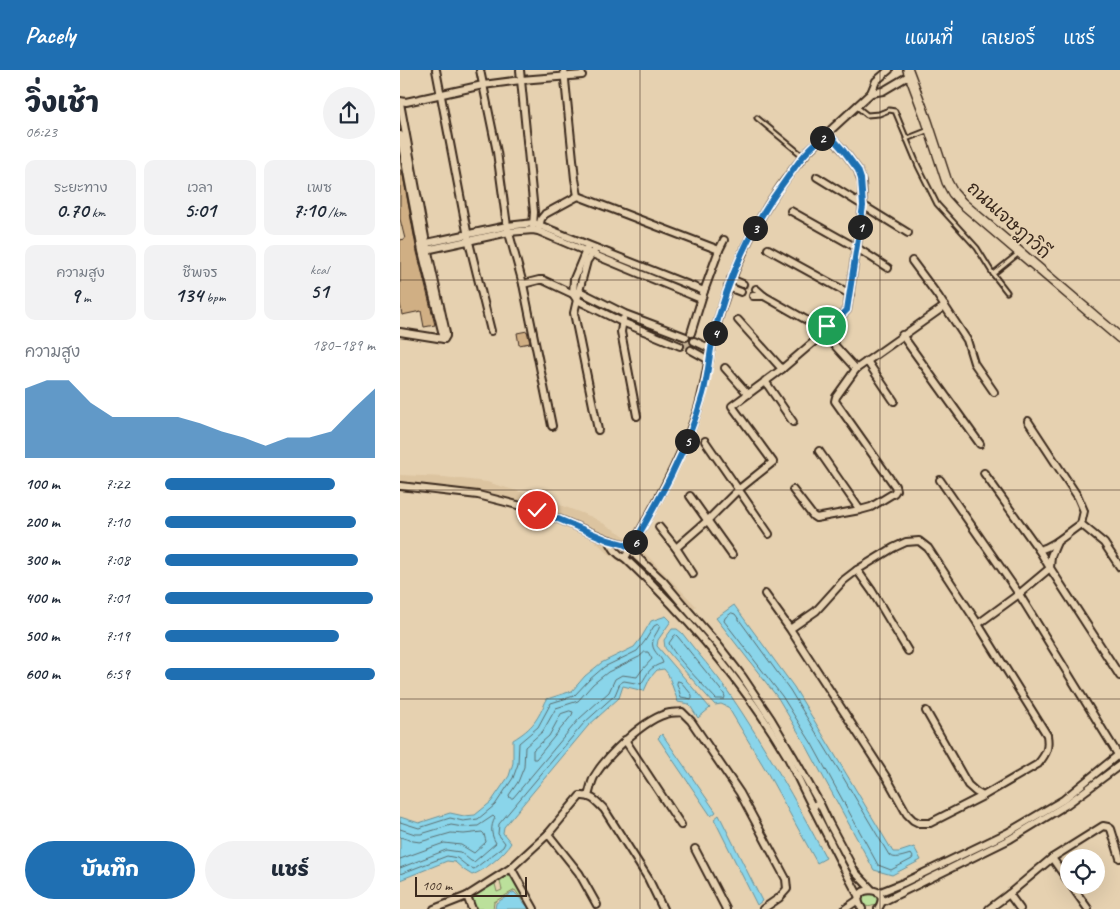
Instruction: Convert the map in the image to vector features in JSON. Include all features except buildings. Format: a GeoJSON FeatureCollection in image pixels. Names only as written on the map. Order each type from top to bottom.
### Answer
{"type":"FeatureCollection","features":[{"type":"Feature","properties":{"kind":"street"},"geometry":{"type":"LineString","coordinates":[[436,70],[469,238],[491,331]]}},
{"type":"Feature","properties":{"kind":"street"},"geometry":{"type":"LineString","coordinates":[[480,70],[497,152],[508,229],[523,284],[552,426]]}},
{"type":"Feature","properties":{"kind":"street"},"geometry":{"type":"LineString","coordinates":[[520,70],[536,227]]}},
{"type":"Feature","properties":{"kind":"street"},"geometry":{"type":"LineString","coordinates":[[625,558],[662,492],[687,440],[703,394],[711,349],[728,287],[749,238],[770,201],[804,156],[871,93],[876,80],[889,70]]}},
{"type":"Feature","properties":{"kind":"street"},"geometry":{"type":"LineString","coordinates":[[564,73],[578,196]]}},
{"type":"Feature","properties":{"kind":"street"},"geometry":{"type":"LineString","coordinates":[[424,247],[401,103],[483,85],[564,73],[582,75]]}},
{"type":"Feature","properties":{"kind":"street"},"geometry":{"type":"LineString","coordinates":[[871,93],[883,92],[909,73]]}},
{"type":"Feature","properties":{"kind":"street","name":"ถนนเจษฎาวิถี"},"geometry":{"type":"LineString","coordinates":[[909,73],[947,182],[953,193],[962,203],[1120,338]]}},
{"type":"Feature","properties":{"kind":"street"},"geometry":{"type":"LineString","coordinates":[[828,133],[858,170],[861,179],[863,206],[847,310],[829,328]]}},
{"type":"Feature","properties":{"kind":"street"},"geometry":{"type":"LineString","coordinates":[[400,135],[424,247],[446,336],[444,339],[400,332]]}},
{"type":"Feature","properties":{"kind":"street"},"geometry":{"type":"LineString","coordinates":[[817,178],[908,233]]}},
{"type":"Feature","properties":{"kind":"street"},"geometry":{"type":"LineString","coordinates":[[536,227],[545,214],[578,196],[720,250]]}},
{"type":"Feature","properties":{"kind":"street"},"geometry":{"type":"LineString","coordinates":[[791,211],[857,248],[888,268]]}},
{"type":"Feature","properties":{"kind":"street"},"geometry":{"type":"LineString","coordinates":[[424,247],[508,229],[536,227],[586,248],[704,291]]}},
{"type":"Feature","properties":{"kind":"street"},"geometry":{"type":"LineString","coordinates":[[523,284],[542,280],[576,292],[625,314],[688,335],[724,240]]}},
{"type":"Feature","properties":{"kind":"street"},"geometry":{"type":"LineString","coordinates":[[586,248],[574,279],[577,300],[574,313],[598,430]]}},
{"type":"Feature","properties":{"kind":"street"},"geometry":{"type":"LineString","coordinates":[[768,249],[850,294]]}},
{"type":"Feature","properties":{"kind":"street"},"geometry":{"type":"LineString","coordinates":[[576,292],[587,262],[594,251]]}},
{"type":"Feature","properties":{"kind":"street"},"geometry":{"type":"LineString","coordinates":[[594,251],[701,299]]}},
{"type":"Feature","properties":{"kind":"street"},"geometry":{"type":"LineString","coordinates":[[912,261],[967,340],[974,363],[994,392]]}},
{"type":"Feature","properties":{"kind":"street"},"geometry":{"type":"LineString","coordinates":[[731,279],[743,284]]}},
{"type":"Feature","properties":{"kind":"street"},"geometry":{"type":"LineString","coordinates":[[728,287],[741,292]]}},
{"type":"Feature","properties":{"kind":"street"},"geometry":{"type":"LineString","coordinates":[[756,289],[764,296],[817,326]]}},
{"type":"Feature","properties":{"kind":"street"},"geometry":{"type":"LineString","coordinates":[[753,296],[764,296]]}},
{"type":"Feature","properties":{"kind":"street"},"geometry":{"type":"LineString","coordinates":[[577,300],[622,322],[680,346]]}},
{"type":"Feature","properties":{"kind":"street"},"geometry":{"type":"LineString","coordinates":[[793,490],[816,518],[871,507],[894,493],[896,490],[895,486],[835,400],[856,369],[945,306]]}},
{"type":"Feature","properties":{"kind":"street"},"geometry":{"type":"LineString","coordinates":[[625,314],[621,332],[637,416]]}},
{"type":"Feature","properties":{"kind":"street"},"geometry":{"type":"LineString","coordinates":[[738,320],[782,369]]}},
{"type":"Feature","properties":{"kind":"street"},"geometry":{"type":"LineString","coordinates":[[817,339],[814,331],[817,326],[825,324],[829,328],[830,340],[856,369]]}},
{"type":"Feature","properties":{"kind":"street"},"geometry":{"type":"LineString","coordinates":[[902,336],[980,444]]}},
{"type":"Feature","properties":{"kind":"street"},"geometry":{"type":"LineString","coordinates":[[817,339],[830,340]]}},
{"type":"Feature","properties":{"kind":"street"},"geometry":{"type":"LineString","coordinates":[[676,548],[738,490],[773,462],[732,406],[782,369],[817,339]]}},
{"type":"Feature","properties":{"kind":"street"},"geometry":{"type":"LineString","coordinates":[[694,341],[711,349]]}},
{"type":"Feature","properties":{"kind":"street"},"geometry":{"type":"LineString","coordinates":[[690,350],[709,360]]}},
{"type":"Feature","properties":{"kind":"street"},"geometry":{"type":"LineString","coordinates":[[866,361],[894,401]]}},
{"type":"Feature","properties":{"kind":"street"},"geometry":{"type":"LineString","coordinates":[[725,368],[748,394]]}},
{"type":"Feature","properties":{"kind":"street"},"geometry":{"type":"LineString","coordinates":[[765,381],[793,422]]}},
{"type":"Feature","properties":{"kind":"street"},"geometry":{"type":"LineString","coordinates":[[1028,421],[1078,497],[1084,511],[1081,524],[1048,548],[1039,550]]}},
{"type":"Feature","properties":{"kind":"street"},"geometry":{"type":"LineString","coordinates":[[705,441],[769,534]]}},
{"type":"Feature","properties":{"kind":"street"},"geometry":{"type":"LineString","coordinates":[[819,451],[860,510]]}},
{"type":"Feature","properties":{"kind":"street"},"geometry":{"type":"LineString","coordinates":[[984,473],[1039,550],[1120,676]]}},
{"type":"Feature","properties":{"kind":"street"},"geometry":{"type":"LineString","coordinates":[[878,893],[1007,833],[1063,800],[1119,757],[1019,594],[940,480]]}},
{"type":"Feature","properties":{"kind":"street"},"geometry":{"type":"LineString","coordinates":[[400,486],[478,495],[537,510],[631,548],[636,556],[663,581],[742,676],[771,719],[820,804],[855,872],[881,897],[881,907],[1010,839],[1066,805],[1120,765]]}},
{"type":"Feature","properties":{"kind":"street"},"geometry":{"type":"LineString","coordinates":[[690,496],[732,555]]}},
{"type":"Feature","properties":{"kind":"street"},"geometry":{"type":"LineString","coordinates":[[1081,524],[1104,543],[1120,568]]}},
{"type":"Feature","properties":{"kind":"street"},"geometry":{"type":"LineString","coordinates":[[659,527],[693,574]]}},
{"type":"Feature","properties":{"kind":"street"},"geometry":{"type":"LineString","coordinates":[[608,540],[618,555],[625,558],[672,605],[712,651],[765,722],[787,758],[813,808],[862,909]]}},
{"type":"Feature","properties":{"kind":"street"},"geometry":{"type":"LineString","coordinates":[[765,594],[790,629],[888,780],[907,814],[913,820],[919,823],[930,822],[982,796],[1038,764],[1045,756],[1049,746],[1047,735],[928,548],[918,541],[906,542],[893,548],[857,570],[844,580],[816,611],[790,629]]}},
{"type":"Feature","properties":{"kind":"street"},"geometry":{"type":"LineString","coordinates":[[978,624],[1050,568],[1051,556],[1057,542]]}},
{"type":"Feature","properties":{"kind":"street"},"geometry":{"type":"LineString","coordinates":[[857,570],[908,650]]}},
{"type":"Feature","properties":{"kind":"street"},"geometry":{"type":"LineString","coordinates":[[672,605],[676,598],[679,600]]}},
{"type":"Feature","properties":{"kind":"street"},"geometry":{"type":"LineString","coordinates":[[926,710],[968,785],[982,796]]}},
{"type":"Feature","properties":{"kind":"street"},"geometry":{"type":"LineString","coordinates":[[588,796],[594,778],[625,740],[650,722],[669,713],[682,712],[691,721],[740,793],[786,879],[787,889],[779,898],[763,909]]}},
{"type":"Feature","properties":{"kind":"street"},"geometry":{"type":"LineString","coordinates":[[625,740],[682,825]]}},
{"type":"Feature","properties":{"kind":"street"},"geometry":{"type":"LineString","coordinates":[[434,909],[467,896],[511,868],[548,834],[580,796],[588,796],[604,809],[648,878],[663,909]]}},
{"type":"Feature","properties":{"kind":"street"},"geometry":{"type":"LineString","coordinates":[[813,808],[815,804],[820,804]]}},
{"type":"Feature","properties":{"kind":"street"},"geometry":{"type":"LineString","coordinates":[[989,909],[1052,858],[1104,826],[1111,830],[1120,858]]}},
{"type":"Feature","properties":{"kind":"street"},"geometry":{"type":"LineString","coordinates":[[548,834],[578,873],[597,905]]}},
{"type":"Feature","properties":{"kind":"street"},"geometry":{"type":"LineString","coordinates":[[696,849],[726,909]]}},
{"type":"Feature","properties":{"kind":"street"},"geometry":{"type":"LineString","coordinates":[[1052,858],[1060,869]]}},
{"type":"Feature","properties":{"kind":"street"},"geometry":{"type":"LineString","coordinates":[[511,868],[534,909]]}},
{"type":"Feature","properties":{"kind":"street"},"geometry":{"type":"LineString","coordinates":[[845,909],[858,899],[864,891],[871,889]]}},
{"type":"Feature","properties":{"kind":"street"},"geometry":{"type":"LineString","coordinates":[[1009,894],[1020,909]]}},
{"type":"Feature","properties":{"kind":"street"},"geometry":{"type":"LineString","coordinates":[[1077,894],[1088,909]]}},
{"type":"Feature","properties":{"kind":"street"},"geometry":{"type":"LineString","coordinates":[[467,896],[472,909]]}},
{"type":"Feature","properties":{"kind":"lane"},"geometry":{"type":"LineString","coordinates":[[856,106],[867,115],[879,114],[890,110],[894,111],[937,204],[977,248],[1007,292]]}},
{"type":"Feature","properties":{"kind":"lane"},"geometry":{"type":"LineString","coordinates":[[757,118],[804,156]]}},
{"type":"Feature","properties":{"kind":"lane"},"geometry":{"type":"LineString","coordinates":[[906,138],[930,130]]}},
{"type":"Feature","properties":{"kind":"lane"},"geometry":{"type":"LineString","coordinates":[[993,274],[1019,252]]}},
{"type":"Feature","properties":{"kind":"shaded area"},"geometry":{"type":"Polygon","coordinates":[[[400,475],[444,477],[487,482],[544,499],[592,517],[638,546],[696,606],[682,619],[650,585],[608,553],[585,532],[484,498],[443,493],[400,491],[400,475]]]}},
{"type":"Feature","properties":{"kind":"green space"},"geometry":{"type":"Polygon","coordinates":[[[511,871],[531,907],[515,890],[494,902],[493,909],[476,909],[472,897],[495,884],[497,892],[502,890],[499,878],[511,871]]]}},
{"type":"Feature","properties":{"kind":"green space"},"geometry":{"type":"Polygon","coordinates":[[[865,889],[878,896],[877,902],[869,907],[863,905],[860,895],[865,889]]]}},
{"type":"Feature","properties":{"kind":"water"},"geometry":{"type":"Polygon","coordinates":[[[734,605],[794,687],[893,852],[914,847],[921,860],[892,875],[874,870],[778,698],[716,618],[734,605]]]}},
{"type":"Feature","properties":{"kind":"water"},"geometry":{"type":"Polygon","coordinates":[[[666,616],[671,621],[658,640],[657,646],[710,708],[698,718],[689,704],[678,702],[668,674],[664,669],[657,670],[650,678],[644,691],[623,686],[619,698],[588,726],[504,827],[503,833],[511,843],[499,857],[472,875],[455,862],[447,861],[400,880],[400,817],[419,823],[450,813],[464,816],[475,815],[491,802],[509,776],[513,763],[513,740],[526,731],[534,722],[547,699],[572,691],[585,676],[601,663],[634,647],[651,621],[666,616]]]}},
{"type":"Feature","properties":{"kind":"water"},"geometry":{"type":"Polygon","coordinates":[[[672,629],[677,629],[682,633],[729,693],[780,774],[826,858],[817,863],[767,772],[728,707],[721,704],[715,705],[665,648],[664,640],[672,629]]]}},
{"type":"Feature","properties":{"kind":"water"},"geometry":{"type":"Polygon","coordinates":[[[662,734],[716,812],[711,816],[658,738],[662,734]]]}},
{"type":"Feature","properties":{"kind":"water"},"geometry":{"type":"Polygon","coordinates":[[[719,815],[762,901],[757,905],[714,819],[719,815]]]}},
{"type":"Feature","properties":{"kind":"water"},"geometry":{"type":"Polygon","coordinates":[[[514,892],[530,909],[495,909],[496,903],[514,892]]]}},
{"type":"Feature","properties":{"kind":"tunnel"},"geometry":{"type":"LineString","coordinates":[[743,284],[756,289]]}},
{"type":"Feature","properties":{"kind":"tunnel"},"geometry":{"type":"LineString","coordinates":[[686,348],[691,333]]}},
{"type":"Feature","properties":{"kind":"route"},"geometry":{"type":"LineString","coordinates":[[537,510],[631,548],[662,492],[687,440],[703,394],[713,339],[728,287],[749,238],[770,201],[801,159],[828,133],[858,170],[861,179],[863,206],[847,310],[829,328],[827,326]]}}]}
